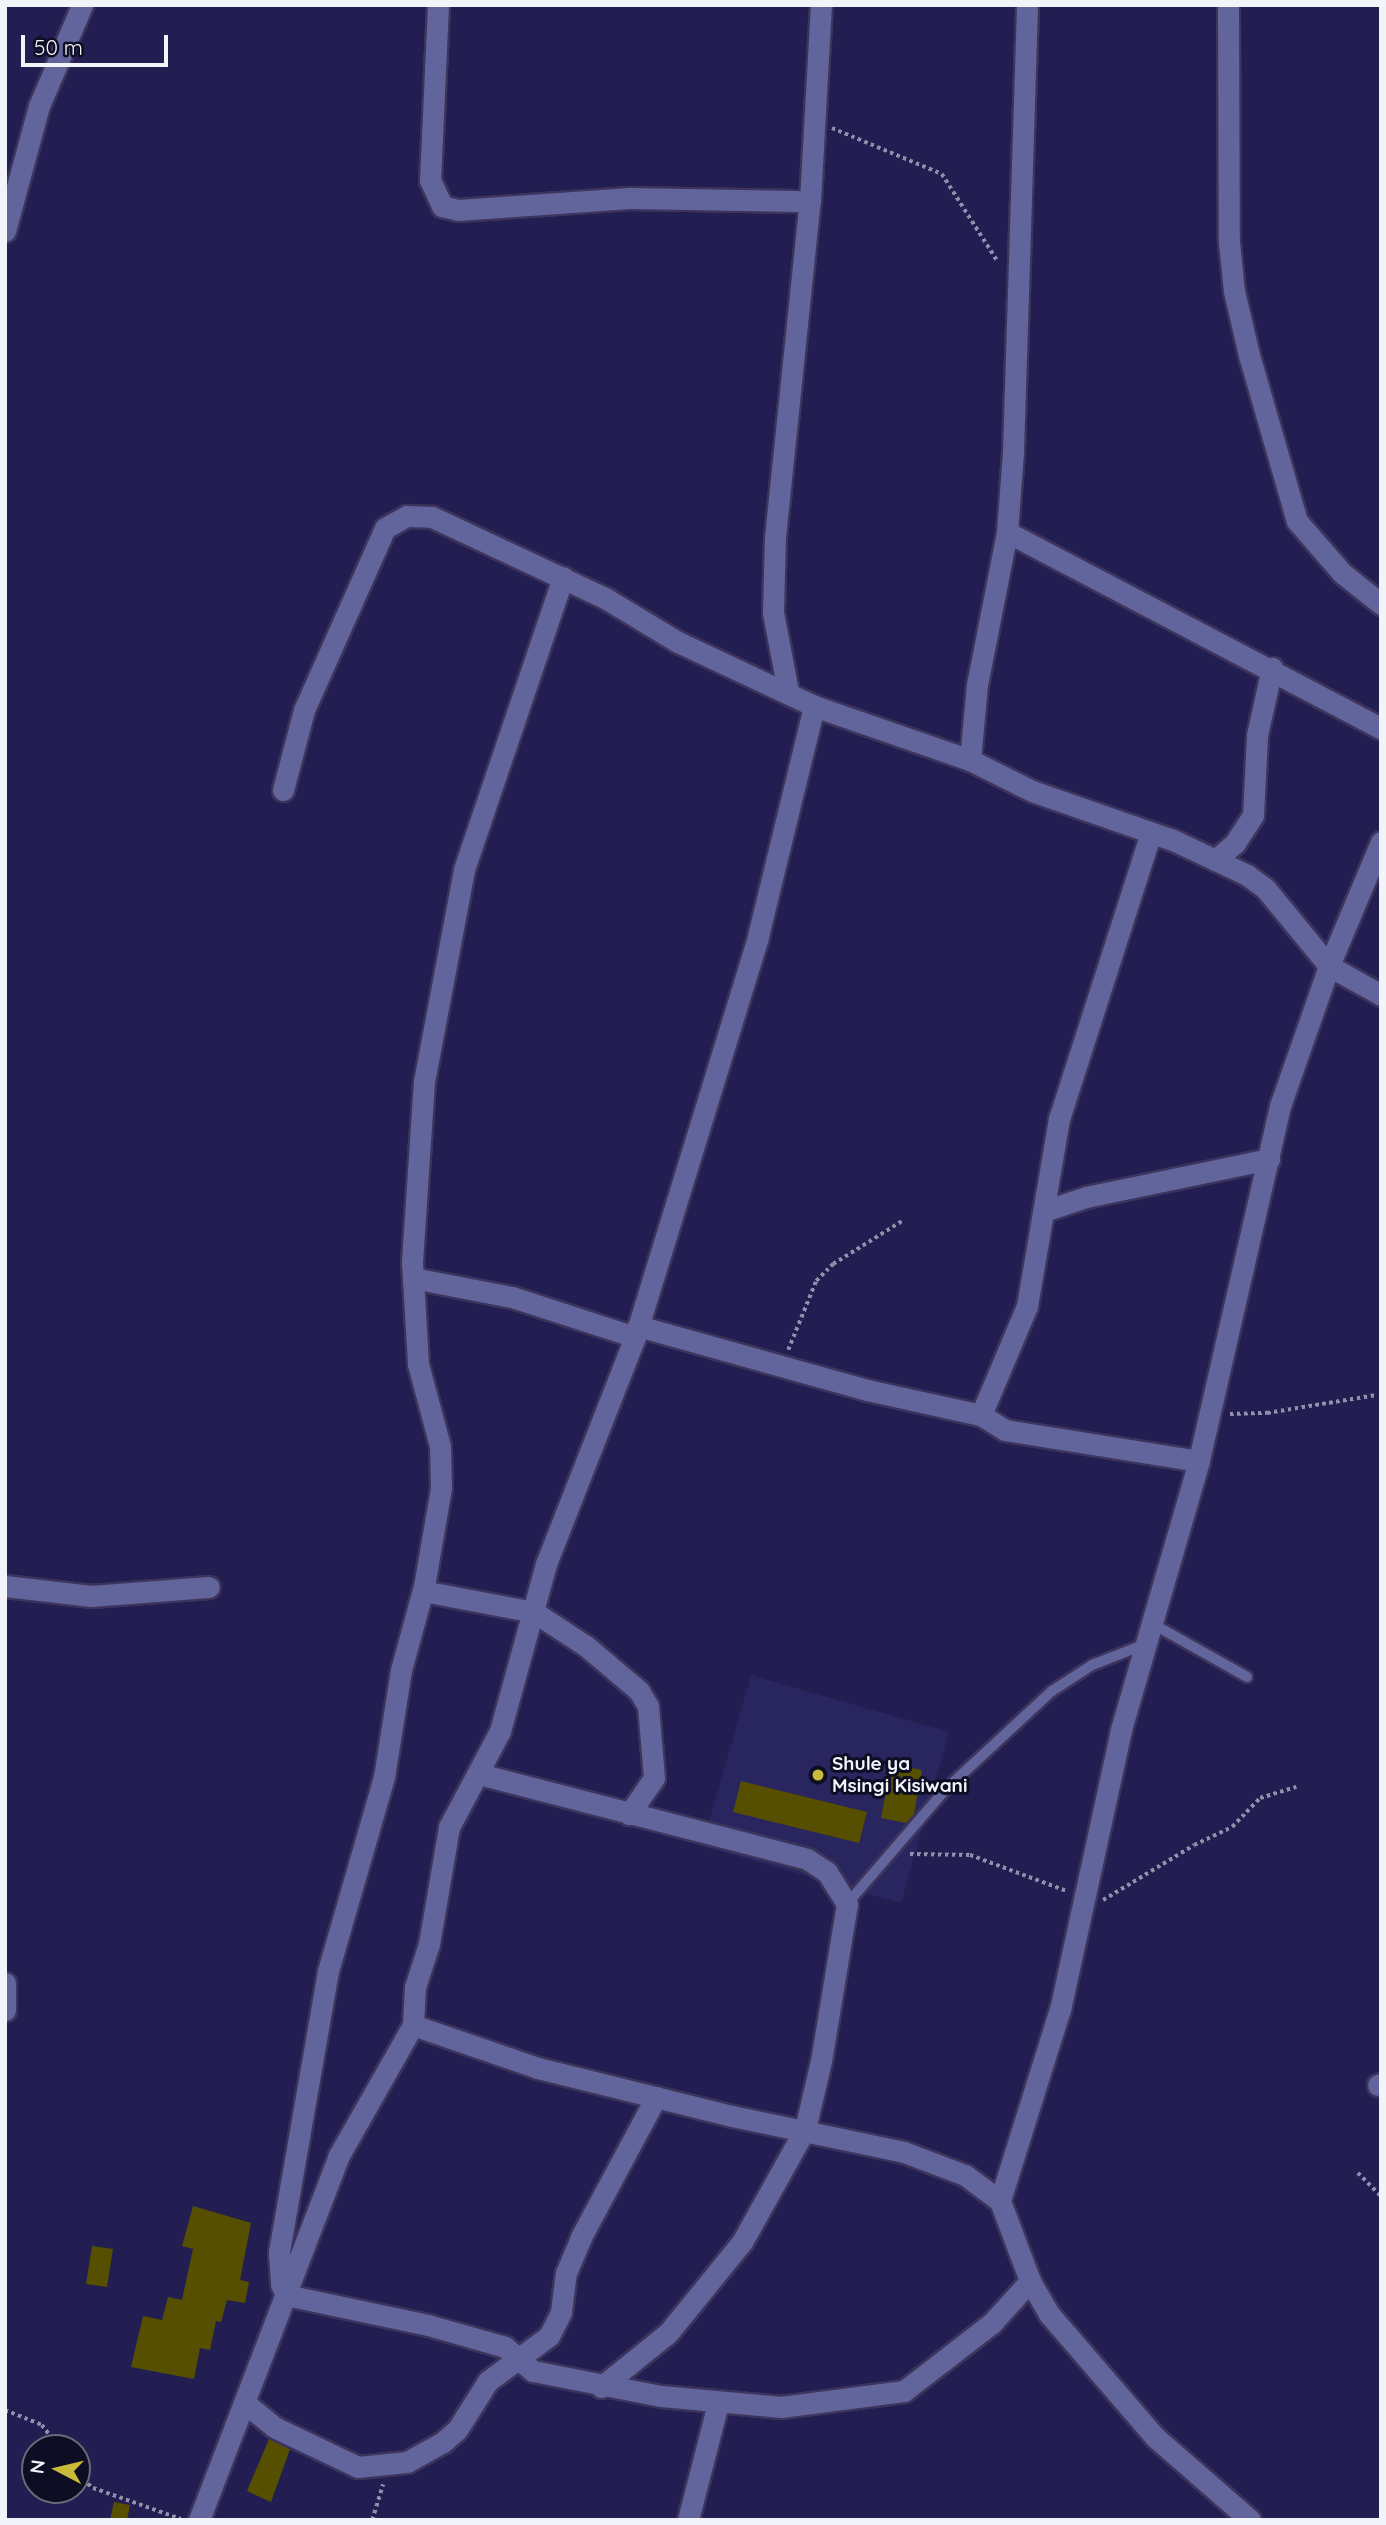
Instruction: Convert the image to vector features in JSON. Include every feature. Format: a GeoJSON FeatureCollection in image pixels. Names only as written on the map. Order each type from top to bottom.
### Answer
{"type":"FeatureCollection","features":[{"type":"Feature","properties":{"kind":"street"},"geometry":{"type":"LineString","coordinates":[[5,230],[39,106],[82,5]]}},
{"type":"Feature","properties":{"kind":"street"},"geometry":{"type":"LineString","coordinates":[[438,5],[430,180],[442,206],[458,210],[630,198],[810,201]]}},
{"type":"Feature","properties":{"kind":"street"},"geometry":{"type":"LineString","coordinates":[[788,691],[773,612],[775,537],[810,201],[821,5]]}},
{"type":"Feature","properties":{"kind":"street"},"geometry":{"type":"LineString","coordinates":[[970,760],[977,685],[1007,532],[1027,5]]}},
{"type":"Feature","properties":{"kind":"street"},"geometry":{"type":"LineString","coordinates":[[1227,5],[1229,242],[1234,291],[1249,355],[1297,521],[1342,573],[1381,604]]}},
{"type":"Feature","properties":{"kind":"street"},"geometry":{"type":"LineString","coordinates":[[284,790],[304,710],[385,528],[396,519],[432,517],[563,577],[678,642],[788,691],[814,706],[970,760],[1032,791],[1151,833],[1215,860],[1265,888],[1329,966],[1381,995]]}},
{"type":"Feature","properties":{"kind":"street"},"geometry":{"type":"LineString","coordinates":[[1007,532],[1272,668],[1381,728]]}},
{"type":"Feature","properties":{"kind":"street"},"geometry":{"type":"LineString","coordinates":[[286,2295],[279,2253],[328,1972],[384,1777],[401,1670],[423,1591],[441,1488],[440,1446],[418,1364],[413,1278],[414,1188],[424,1082],[464,870],[563,577]]}},
{"type":"Feature","properties":{"kind":"street"},"geometry":{"type":"LineString","coordinates":[[1215,860],[1235,843],[1253,815],[1257,735],[1272,668]]}},
{"type":"Feature","properties":{"kind":"street"},"geometry":{"type":"LineString","coordinates":[[199,2520],[246,2404],[338,2157],[413,2025],[415,1987],[429,1944],[449,1827],[465,1789],[479,1774],[500,1731],[546,1563],[637,1332],[758,936],[814,706]]}},
{"type":"Feature","properties":{"kind":"street"},"geometry":{"type":"LineString","coordinates":[[981,1415],[1027,1306],[1059,1119],[1151,833]]}},
{"type":"Feature","properties":{"kind":"street"},"geometry":{"type":"LineString","coordinates":[[1000,2202],[1060,2009],[1121,1730],[1199,1461],[1280,1106],[1329,966],[1381,842]]}},
{"type":"Feature","properties":{"kind":"street"},"geometry":{"type":"LineString","coordinates":[[1044,1211],[1086,1197],[1269,1158]]}},
{"type":"Feature","properties":{"kind":"street"},"geometry":{"type":"LineString","coordinates":[[413,1278],[512,1297],[637,1332],[785,1366],[867,1391],[981,1415],[1005,1430],[1199,1461]]}},
{"type":"Feature","properties":{"kind":"street"},"geometry":{"type":"LineString","coordinates":[[5,1586],[92,1596],[209,1587]]}},
{"type":"Feature","properties":{"kind":"street"},"geometry":{"type":"LineString","coordinates":[[423,1591],[534,1612],[623,1676],[648,1706],[654,1778],[629,1814]]}},
{"type":"Feature","properties":{"kind":"street"},"geometry":{"type":"LineString","coordinates":[[479,1774],[807,1859],[827,1871],[847,1904],[846,1927],[805,2129],[742,2242],[668,2333],[601,2387]]}},
{"type":"Feature","properties":{"kind":"street"},"geometry":{"type":"LineString","coordinates":[[5,1983],[5,2010]]}},
{"type":"Feature","properties":{"kind":"street"},"geometry":{"type":"LineString","coordinates":[[413,2025],[538,2068],[939,2161],[1000,2202],[1030,2281],[1050,2315],[1155,2437],[1241,2517]]}},
{"type":"Feature","properties":{"kind":"street"},"geometry":{"type":"LineString","coordinates":[[246,2404],[274,2427],[358,2467],[388,2466],[426,2454],[457,2430],[488,2381],[515,2358],[549,2336],[561,2312],[566,2273],[581,2237],[656,2097]]}},
{"type":"Feature","properties":{"kind":"street"},"geometry":{"type":"LineString","coordinates":[[286,2295],[428,2325],[505,2347],[533,2371],[601,2387],[718,2403],[780,2407],[904,2391],[992,2323],[1030,2281]]}},
{"type":"Feature","properties":{"kind":"street"},"geometry":{"type":"LineString","coordinates":[[688,2520],[718,2403]]}},
{"type":"Feature","properties":{"kind":"lane"},"geometry":{"type":"LineString","coordinates":[[847,1904],[946,1789],[1052,1691],[1092,1665],[1150,1634],[1247,1677]]}},
{"type":"Feature","properties":{"kind":"path"},"geometry":{"type":"LineString","coordinates":[[814,121],[942,174],[1016,290]]}},
{"type":"Feature","properties":{"kind":"path"},"geometry":{"type":"LineString","coordinates":[[785,1366],[791,1334],[816,1281],[833,1264],[902,1221]]}},
{"type":"Feature","properties":{"kind":"path"},"geometry":{"type":"LineString","coordinates":[[1210,1415],[1267,1413],[1377,1395]]}},
{"type":"Feature","properties":{"kind":"path"},"geometry":{"type":"LineString","coordinates":[[890,1851],[970,1855],[1085,1902],[1105,1899],[1194,1844],[1232,1827],[1260,1798],[1296,1787]]}},
{"type":"Feature","properties":{"kind":"path"},"geometry":{"type":"LineString","coordinates":[[1358,2174],[1381,2196]]}},
{"type":"Feature","properties":{"kind":"path"},"geometry":{"type":"LineString","coordinates":[[5,2410],[42,2425],[49,2434]]}},
{"type":"Feature","properties":{"kind":"path"},"geometry":{"type":"LineString","coordinates":[[372,2520],[388,2466]]}},
{"type":"Feature","properties":{"kind":"path"},"geometry":{"type":"LineString","coordinates":[[91,2486],[183,2520]]}},
{"type":"Feature","properties":{"kind":"shaded area"},"geometry":{"type":"Polygon","coordinates":[[[751,1675],[949,1732],[901,1903],[702,1846],[751,1675]]]}},
{"type":"Feature","properties":{"kind":"building"},"geometry":{"type":"Polygon","coordinates":[[[891,1764],[922,1770],[914,1814],[906,1823],[881,1818],[891,1764]]]}},
{"type":"Feature","properties":{"kind":"building"},"geometry":{"type":"Polygon","coordinates":[[[741,1781],[867,1812],[859,1843],[733,1812],[741,1781]]]}},
{"type":"Feature","properties":{"kind":"building"},"geometry":{"type":"Polygon","coordinates":[[[193,2206],[251,2223],[240,2280],[249,2282],[245,2303],[227,2300],[221,2322],[216,2321],[210,2350],[200,2348],[194,2379],[131,2367],[143,2316],[162,2320],[168,2297],[182,2300],[193,2249],[182,2246],[193,2206]]]}},
{"type":"Feature","properties":{"kind":"building"},"geometry":{"type":"Polygon","coordinates":[[[92,2246],[113,2249],[107,2287],[86,2284],[92,2246]]]}},
{"type":"Feature","properties":{"kind":"building"},"geometry":{"type":"Polygon","coordinates":[[[269,2439],[290,2449],[271,2502],[247,2491],[269,2439]]]}},
{"type":"Feature","properties":{"kind":"building"},"geometry":{"type":"Polygon","coordinates":[[[114,2502],[130,2505],[127,2520],[110,2520],[114,2502]]]}},
{"type":"Feature","properties":{"kind":"place","name":"Shule ya Msingi Kisiwani"},"geometry":{"type":"Point","coordinates":[818,1775]}}]}
